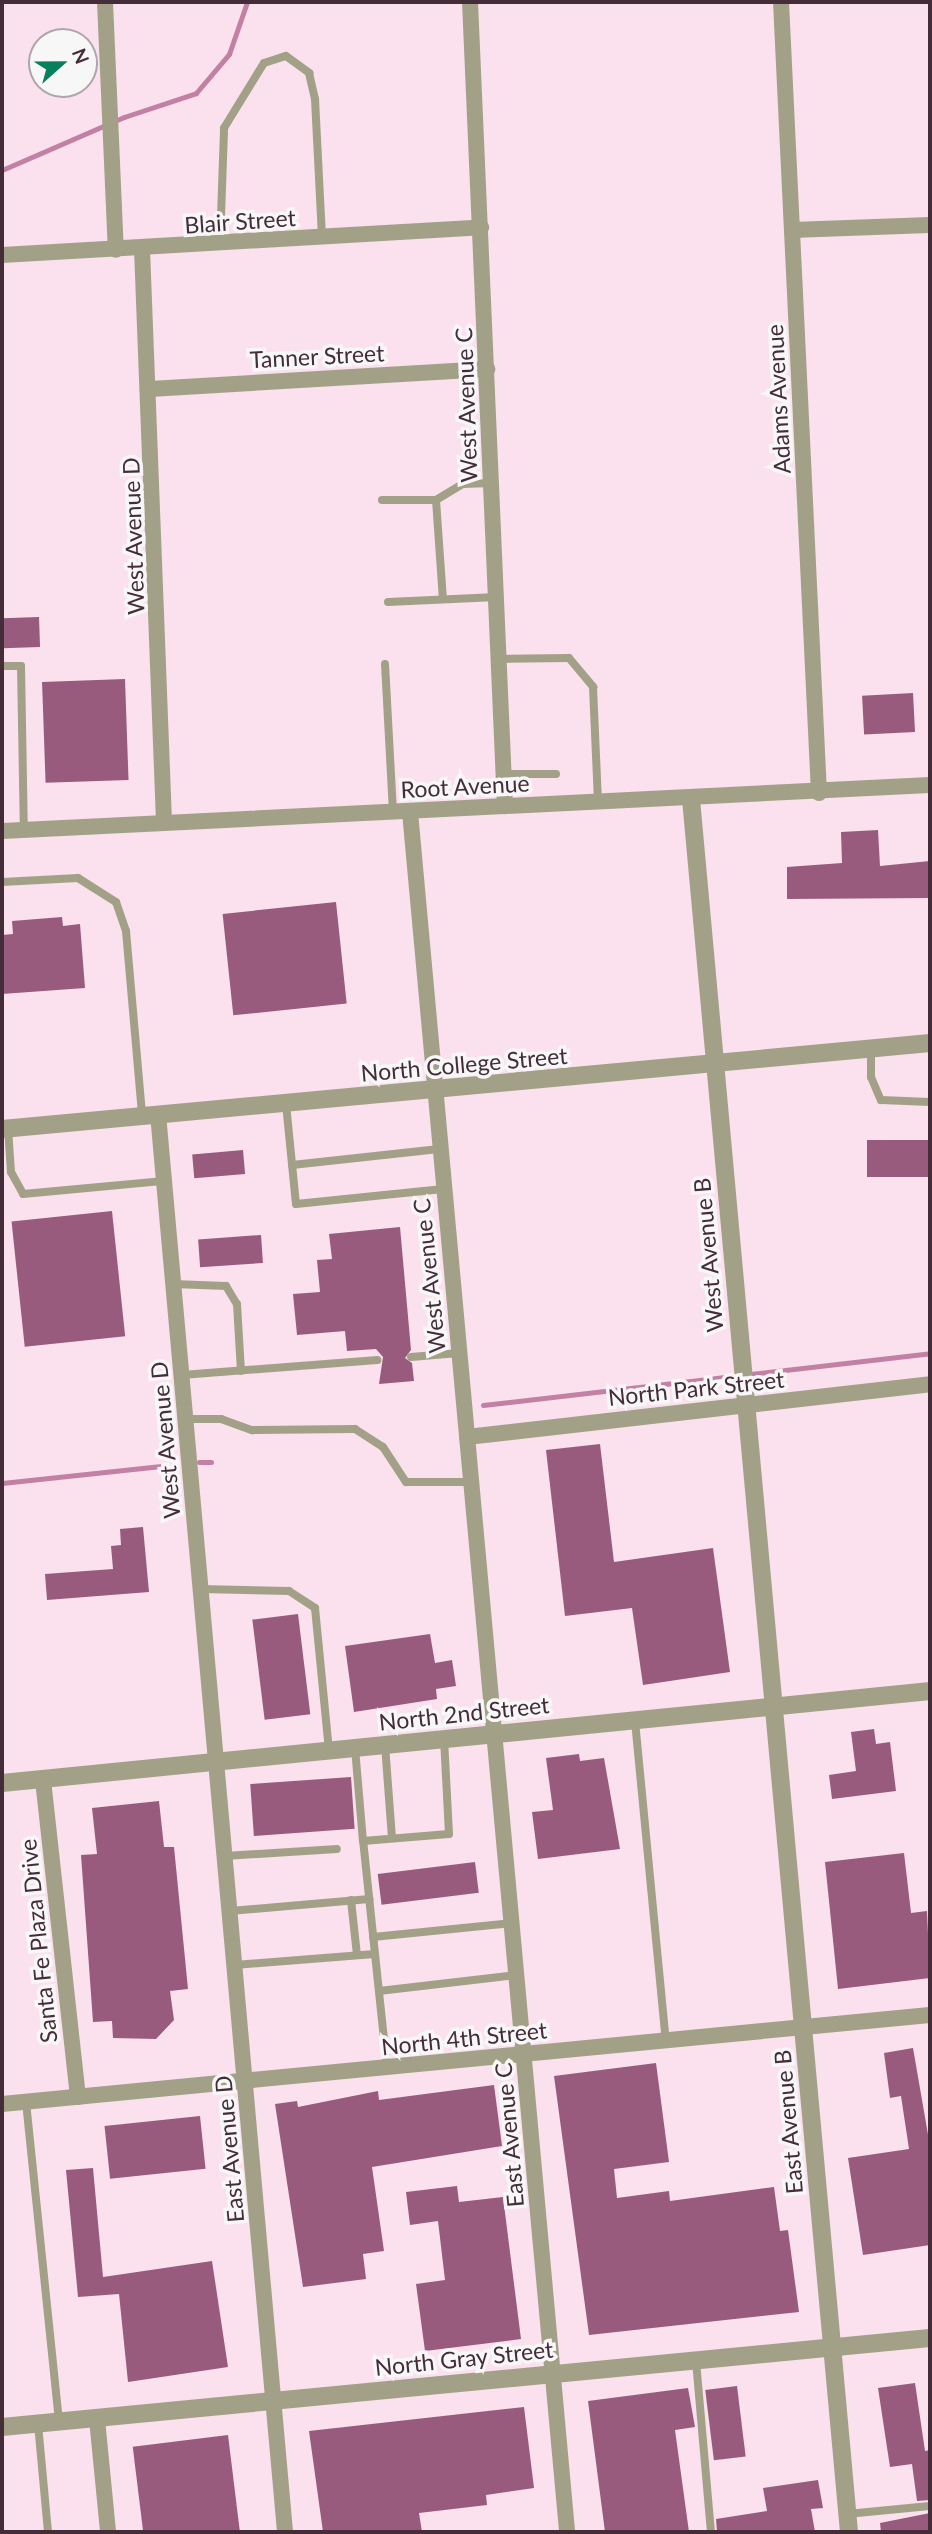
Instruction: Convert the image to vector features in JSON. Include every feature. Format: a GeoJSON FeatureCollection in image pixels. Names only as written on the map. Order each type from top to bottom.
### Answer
{"type":"FeatureCollection","features":[{"type":"Feature","properties":{"kind":"street"},"geometry":{"type":"LineString","coordinates":[[105,2],[116,250]]}},
{"type":"Feature","properties":{"kind":"street","name":"West Avenue C"},"geometry":{"type":"LineString","coordinates":[[470,2],[505,806]]}},
{"type":"Feature","properties":{"kind":"street","name":"Adams Avenue"},"geometry":{"type":"LineString","coordinates":[[781,2],[819,793]]}},
{"type":"Feature","properties":{"kind":"street"},"geometry":{"type":"LineString","coordinates":[[792,230],[930,225]]}},
{"type":"Feature","properties":{"kind":"street","name":"Blair Street"},"geometry":{"type":"LineString","coordinates":[[2,254],[220,246],[481,226]]}},
{"type":"Feature","properties":{"kind":"street","name":"West Avenue D"},"geometry":{"type":"LineString","coordinates":[[142,249],[150,388],[164,822]]}},
{"type":"Feature","properties":{"kind":"street","name":"Tanner Street"},"geometry":{"type":"LineString","coordinates":[[150,388],[487,369]]}},
{"type":"Feature","properties":{"kind":"street","name":"Root Avenue"},"geometry":{"type":"LineString","coordinates":[[2,831],[819,793],[930,785]]}},
{"type":"Feature","properties":{"kind":"street","name":"West Avenue B"},"geometry":{"type":"LineString","coordinates":[[691,799],[744,1399],[775,1707]]}},
{"type":"Feature","properties":{"kind":"street","name":"West Avenue C"},"geometry":{"type":"LineString","coordinates":[[410,812],[495,1734]]}},
{"type":"Feature","properties":{"kind":"street","name":"North College Street"},"geometry":{"type":"LineString","coordinates":[[5,1128],[434,1092],[930,1043]]}},
{"type":"Feature","properties":{"kind":"street","name":"West Avenue D"},"geometry":{"type":"LineString","coordinates":[[150,1114],[164,1181],[216,1762]]}},
{"type":"Feature","properties":{"kind":"street","name":"North Park Street"},"geometry":{"type":"LineString","coordinates":[[467,1437],[744,1399],[930,1384]]}},
{"type":"Feature","properties":{"kind":"street","name":"North 2nd Street"},"geometry":{"type":"LineString","coordinates":[[2,1783],[930,1691]]}},
{"type":"Feature","properties":{"kind":"street","name":"East Avenue B"},"geometry":{"type":"LineString","coordinates":[[775,1707],[849,2532]]}},
{"type":"Feature","properties":{"kind":"street","name":"East Avenue C"},"geometry":{"type":"LineString","coordinates":[[495,1734],[526,2054],[567,2532]]}},
{"type":"Feature","properties":{"kind":"street","name":"East Avenue D"},"geometry":{"type":"LineString","coordinates":[[216,1762],[285,2532]]}},
{"type":"Feature","properties":{"kind":"street","name":"Santa Fe Plaza Drive"},"geometry":{"type":"LineString","coordinates":[[43,1780],[78,2097]]}},
{"type":"Feature","properties":{"kind":"street","name":"North 4th Street"},"geometry":{"type":"LineString","coordinates":[[2,2104],[930,2015]]}},
{"type":"Feature","properties":{"kind":"street","name":"North Gray Street"},"geometry":{"type":"LineString","coordinates":[[2,2427],[930,2338]]}},
{"type":"Feature","properties":{"kind":"street"},"geometry":{"type":"LineString","coordinates":[[97,2419],[108,2532]]}},
{"type":"Feature","properties":{"kind":"lane"},"geometry":{"type":"LineString","coordinates":[[220,246],[225,128],[264,63],[286,56],[309,74],[315,99],[322,238]]}},
{"type":"Feature","properties":{"kind":"lane"},"geometry":{"type":"LineString","coordinates":[[382,500],[436,500],[463,484],[492,483]]}},
{"type":"Feature","properties":{"kind":"lane"},"geometry":{"type":"LineString","coordinates":[[436,500],[443,599]]}},
{"type":"Feature","properties":{"kind":"lane"},"geometry":{"type":"LineString","coordinates":[[388,602],[497,597]]}},
{"type":"Feature","properties":{"kind":"lane"},"geometry":{"type":"LineString","coordinates":[[499,659],[569,658],[593,687],[598,803]]}},
{"type":"Feature","properties":{"kind":"lane"},"geometry":{"type":"LineString","coordinates":[[385,664],[393,813]]}},
{"type":"Feature","properties":{"kind":"lane"},"geometry":{"type":"LineString","coordinates":[[2,666],[21,666],[24,830]]}},
{"type":"Feature","properties":{"kind":"lane"},"geometry":{"type":"LineString","coordinates":[[504,774],[556,774]]}},
{"type":"Feature","properties":{"kind":"lane"},"geometry":{"type":"LineString","coordinates":[[2,882],[78,878],[117,902],[126,931],[150,1114]]}},
{"type":"Feature","properties":{"kind":"lane"},"geometry":{"type":"LineString","coordinates":[[871,1049],[871,1077],[881,1100],[930,1102]]}},
{"type":"Feature","properties":{"kind":"lane"},"geometry":{"type":"LineString","coordinates":[[286,1104],[296,1204],[443,1189]]}},
{"type":"Feature","properties":{"kind":"lane"},"geometry":{"type":"LineString","coordinates":[[5,1128],[11,1172],[23,1194],[164,1181]]}},
{"type":"Feature","properties":{"kind":"lane"},"geometry":{"type":"LineString","coordinates":[[292,1165],[439,1149]]}},
{"type":"Feature","properties":{"kind":"lane"},"geometry":{"type":"LineString","coordinates":[[173,1284],[226,1286],[236,1304],[241,1371]]}},
{"type":"Feature","properties":{"kind":"lane"},"geometry":{"type":"LineString","coordinates":[[411,1357],[459,1353]]}},
{"type":"Feature","properties":{"kind":"lane"},"geometry":{"type":"LineString","coordinates":[[182,1375],[377,1360]]}},
{"type":"Feature","properties":{"kind":"lane"},"geometry":{"type":"LineString","coordinates":[[186,1419],[231,1421],[252,1430],[355,1429],[383,1447],[406,1482],[472,1482]]}},
{"type":"Feature","properties":{"kind":"lane"},"geometry":{"type":"LineString","coordinates":[[201,1589],[289,1591],[315,1608],[329,1751]]}},
{"type":"Feature","properties":{"kind":"lane"},"geometry":{"type":"LineString","coordinates":[[635,1721],[666,2041]]}},
{"type":"Feature","properties":{"kind":"lane"},"geometry":{"type":"LineString","coordinates":[[363,1841],[449,1834],[444,1739]]}},
{"type":"Feature","properties":{"kind":"lane"},"geometry":{"type":"LineString","coordinates":[[385,1745],[392,1838]]}},
{"type":"Feature","properties":{"kind":"lane"},"geometry":{"type":"LineString","coordinates":[[355,1748],[387,2068]]}},
{"type":"Feature","properties":{"kind":"lane"},"geometry":{"type":"LineString","coordinates":[[225,1856],[337,1849]]}},
{"type":"Feature","properties":{"kind":"lane"},"geometry":{"type":"LineString","coordinates":[[230,1911],[369,1899]]}},
{"type":"Feature","properties":{"kind":"lane"},"geometry":{"type":"LineString","coordinates":[[351,1900],[357,1955]]}},
{"type":"Feature","properties":{"kind":"lane"},"geometry":{"type":"LineString","coordinates":[[373,1937],[513,1923]]}},
{"type":"Feature","properties":{"kind":"lane"},"geometry":{"type":"LineString","coordinates":[[235,1965],[375,1954]]}},
{"type":"Feature","properties":{"kind":"lane"},"geometry":{"type":"LineString","coordinates":[[379,1991],[518,1975]]}},
{"type":"Feature","properties":{"kind":"lane"},"geometry":{"type":"LineString","coordinates":[[2,2096],[2,2104]]}},
{"type":"Feature","properties":{"kind":"lane"},"geometry":{"type":"LineString","coordinates":[[26,2102],[59,2423]]}},
{"type":"Feature","properties":{"kind":"lane"},"geometry":{"type":"LineString","coordinates":[[696,2361],[711,2532]]}},
{"type":"Feature","properties":{"kind":"lane"},"geometry":{"type":"LineString","coordinates":[[38,2424],[48,2532]]}},
{"type":"Feature","properties":{"kind":"lane"},"geometry":{"type":"LineString","coordinates":[[847,2514],[930,2506]]}},
{"type":"Feature","properties":{"kind":"building"},"geometry":{"type":"Polygon","coordinates":[[[39,617],[40,647],[3,648],[2,618],[39,617]]]}},
{"type":"Feature","properties":{"kind":"building"},"geometry":{"type":"Polygon","coordinates":[[[125,679],[129,780],[46,783],[42,682],[125,679]]]}},
{"type":"Feature","properties":{"kind":"building"},"geometry":{"type":"Polygon","coordinates":[[[913,693],[915,732],[864,735],[862,696],[913,693]]]}},
{"type":"Feature","properties":{"kind":"building"},"geometry":{"type":"Polygon","coordinates":[[[878,830],[880,866],[930,861],[930,898],[787,899],[787,867],[842,863],[841,832],[878,830]]]}},
{"type":"Feature","properties":{"kind":"building"},"geometry":{"type":"Polygon","coordinates":[[[336,902],[347,1003],[233,1015],[223,914],[336,902]]]}},
{"type":"Feature","properties":{"kind":"building"},"geometry":{"type":"Polygon","coordinates":[[[62,917],[63,926],[80,924],[85,988],[2,994],[2,935],[13,934],[12,921],[62,917]]]}},
{"type":"Feature","properties":{"kind":"building"},"geometry":{"type":"Polygon","coordinates":[[[867,1140],[930,1140],[930,1177],[867,1177],[867,1140]]]}},
{"type":"Feature","properties":{"kind":"building"},"geometry":{"type":"Polygon","coordinates":[[[243,1150],[245,1174],[194,1178],[192,1154],[243,1150]]]}},
{"type":"Feature","properties":{"kind":"building"},"geometry":{"type":"Polygon","coordinates":[[[112,1211],[125,1336],[25,1347],[12,1222],[112,1211]]]}},
{"type":"Feature","properties":{"kind":"building"},"geometry":{"type":"Polygon","coordinates":[[[400,1227],[411,1350],[405,1358],[412,1363],[414,1381],[379,1384],[383,1357],[376,1349],[347,1351],[345,1331],[297,1335],[293,1294],[320,1292],[317,1260],[332,1259],[329,1234],[400,1227]]]}},
{"type":"Feature","properties":{"kind":"building"},"geometry":{"type":"Polygon","coordinates":[[[261,1235],[263,1263],[200,1267],[198,1239],[261,1235]]]}},
{"type":"Feature","properties":{"kind":"building"},"geometry":{"type":"Polygon","coordinates":[[[600,1444],[614,1562],[713,1548],[730,1672],[643,1685],[632,1608],[565,1616],[546,1450],[600,1444]]]}},
{"type":"Feature","properties":{"kind":"building"},"geometry":{"type":"Polygon","coordinates":[[[143,1527],[149,1592],[47,1600],[45,1574],[113,1569],[111,1546],[121,1545],[120,1529],[143,1527]]]}},
{"type":"Feature","properties":{"kind":"building"},"geometry":{"type":"Polygon","coordinates":[[[298,1614],[310,1714],[265,1720],[252,1620],[298,1614]]]}},
{"type":"Feature","properties":{"kind":"building"},"geometry":{"type":"Polygon","coordinates":[[[430,1634],[435,1663],[452,1660],[456,1686],[436,1689],[437,1699],[354,1712],[345,1646],[430,1634]]]}},
{"type":"Feature","properties":{"kind":"building"},"geometry":{"type":"Polygon","coordinates":[[[874,1729],[876,1744],[890,1742],[896,1791],[832,1799],[829,1775],[856,1771],[851,1732],[874,1729]]]}},
{"type":"Feature","properties":{"kind":"building"},"geometry":{"type":"Polygon","coordinates":[[[579,1754],[580,1761],[604,1758],[620,1849],[538,1859],[532,1812],[553,1810],[546,1758],[579,1754]]]}},
{"type":"Feature","properties":{"kind":"building"},"geometry":{"type":"Polygon","coordinates":[[[351,1777],[355,1829],[254,1836],[250,1784],[351,1777]]]}},
{"type":"Feature","properties":{"kind":"building"},"geometry":{"type":"Polygon","coordinates":[[[159,1801],[164,1847],[174,1847],[188,1989],[170,1991],[174,2020],[156,2039],[113,2038],[112,2021],[93,2022],[81,1855],[97,1854],[92,1808],[159,1801]]]}},
{"type":"Feature","properties":{"kind":"building"},"geometry":{"type":"Polygon","coordinates":[[[904,1853],[911,1913],[927,1911],[930,1978],[838,1989],[825,1862],[904,1853]]]}},
{"type":"Feature","properties":{"kind":"building"},"geometry":{"type":"Polygon","coordinates":[[[475,1862],[479,1893],[382,1905],[378,1874],[475,1862]]]}},
{"type":"Feature","properties":{"kind":"building"},"geometry":{"type":"Polygon","coordinates":[[[913,2048],[930,2146],[930,2245],[863,2255],[848,2158],[909,2149],[901,2096],[890,2098],[884,2053],[913,2048]]]}},
{"type":"Feature","properties":{"kind":"building"},"geometry":{"type":"Polygon","coordinates":[[[656,2063],[669,2162],[614,2169],[617,2198],[669,2191],[670,2201],[774,2187],[780,2231],[788,2230],[799,2312],[589,2335],[554,2076],[656,2063]]]}},
{"type":"Feature","properties":{"kind":"building"},"geometry":{"type":"Polygon","coordinates":[[[494,2085],[502,2146],[372,2167],[384,2251],[363,2254],[366,2279],[303,2287],[275,2104],[297,2101],[298,2107],[378,2091],[379,2100],[494,2085]]]}},
{"type":"Feature","properties":{"kind":"building"},"geometry":{"type":"Polygon","coordinates":[[[200,2116],[206,2169],[110,2179],[105,2126],[200,2116]]]}},
{"type":"Feature","properties":{"kind":"building"},"geometry":{"type":"Polygon","coordinates":[[[93,2168],[103,2277],[212,2261],[228,2367],[128,2382],[119,2294],[78,2297],[66,2170],[93,2168]]]}},
{"type":"Feature","properties":{"kind":"building"},"geometry":{"type":"Polygon","coordinates":[[[457,2186],[459,2202],[503,2197],[521,2339],[425,2351],[416,2284],[445,2280],[438,2221],[410,2225],[406,2192],[457,2186]]]}},
{"type":"Feature","properties":{"kind":"building"},"geometry":{"type":"Polygon","coordinates":[[[915,2383],[925,2451],[930,2450],[930,2500],[917,2501],[912,2464],[890,2467],[878,2388],[915,2383]]]}},
{"type":"Feature","properties":{"kind":"building"},"geometry":{"type":"Polygon","coordinates":[[[737,2386],[746,2456],[714,2460],[705,2390],[737,2386]]]}},
{"type":"Feature","properties":{"kind":"building"},"geometry":{"type":"Polygon","coordinates":[[[688,2388],[695,2427],[675,2430],[689,2532],[605,2532],[588,2401],[688,2388]]]}},
{"type":"Feature","properties":{"kind":"building"},"geometry":{"type":"Polygon","coordinates":[[[524,2407],[534,2488],[486,2495],[487,2505],[419,2513],[422,2532],[323,2532],[309,2431],[524,2407]]]}},
{"type":"Feature","properties":{"kind":"building"},"geometry":{"type":"Polygon","coordinates":[[[228,2435],[240,2532],[143,2532],[133,2447],[228,2435]]]}},
{"type":"Feature","properties":{"kind":"building"},"geometry":{"type":"Polygon","coordinates":[[[818,2480],[823,2508],[811,2509],[815,2532],[717,2532],[716,2519],[767,2511],[763,2488],[818,2480]]]}},
{"type":"Feature","properties":{"kind":"building"},"geometry":{"type":"Polygon","coordinates":[[[930,2513],[930,2532],[881,2532],[880,2523],[930,2513]]]}},
{"type":"Feature","properties":{"kind":"waterway"},"geometry":{"type":"LineString","coordinates":[[2,170],[124,117],[196,93],[229,54],[247,2]]}},
{"type":"Feature","properties":{"kind":"waterway"},"geometry":{"type":"LineString","coordinates":[[483,1405],[930,1353]]}},
{"type":"Feature","properties":{"kind":"waterway"},"geometry":{"type":"LineString","coordinates":[[199,1462],[211,1462]]}},
{"type":"Feature","properties":{"kind":"waterway"},"geometry":{"type":"LineString","coordinates":[[2,1483],[161,1466]]}}]}
